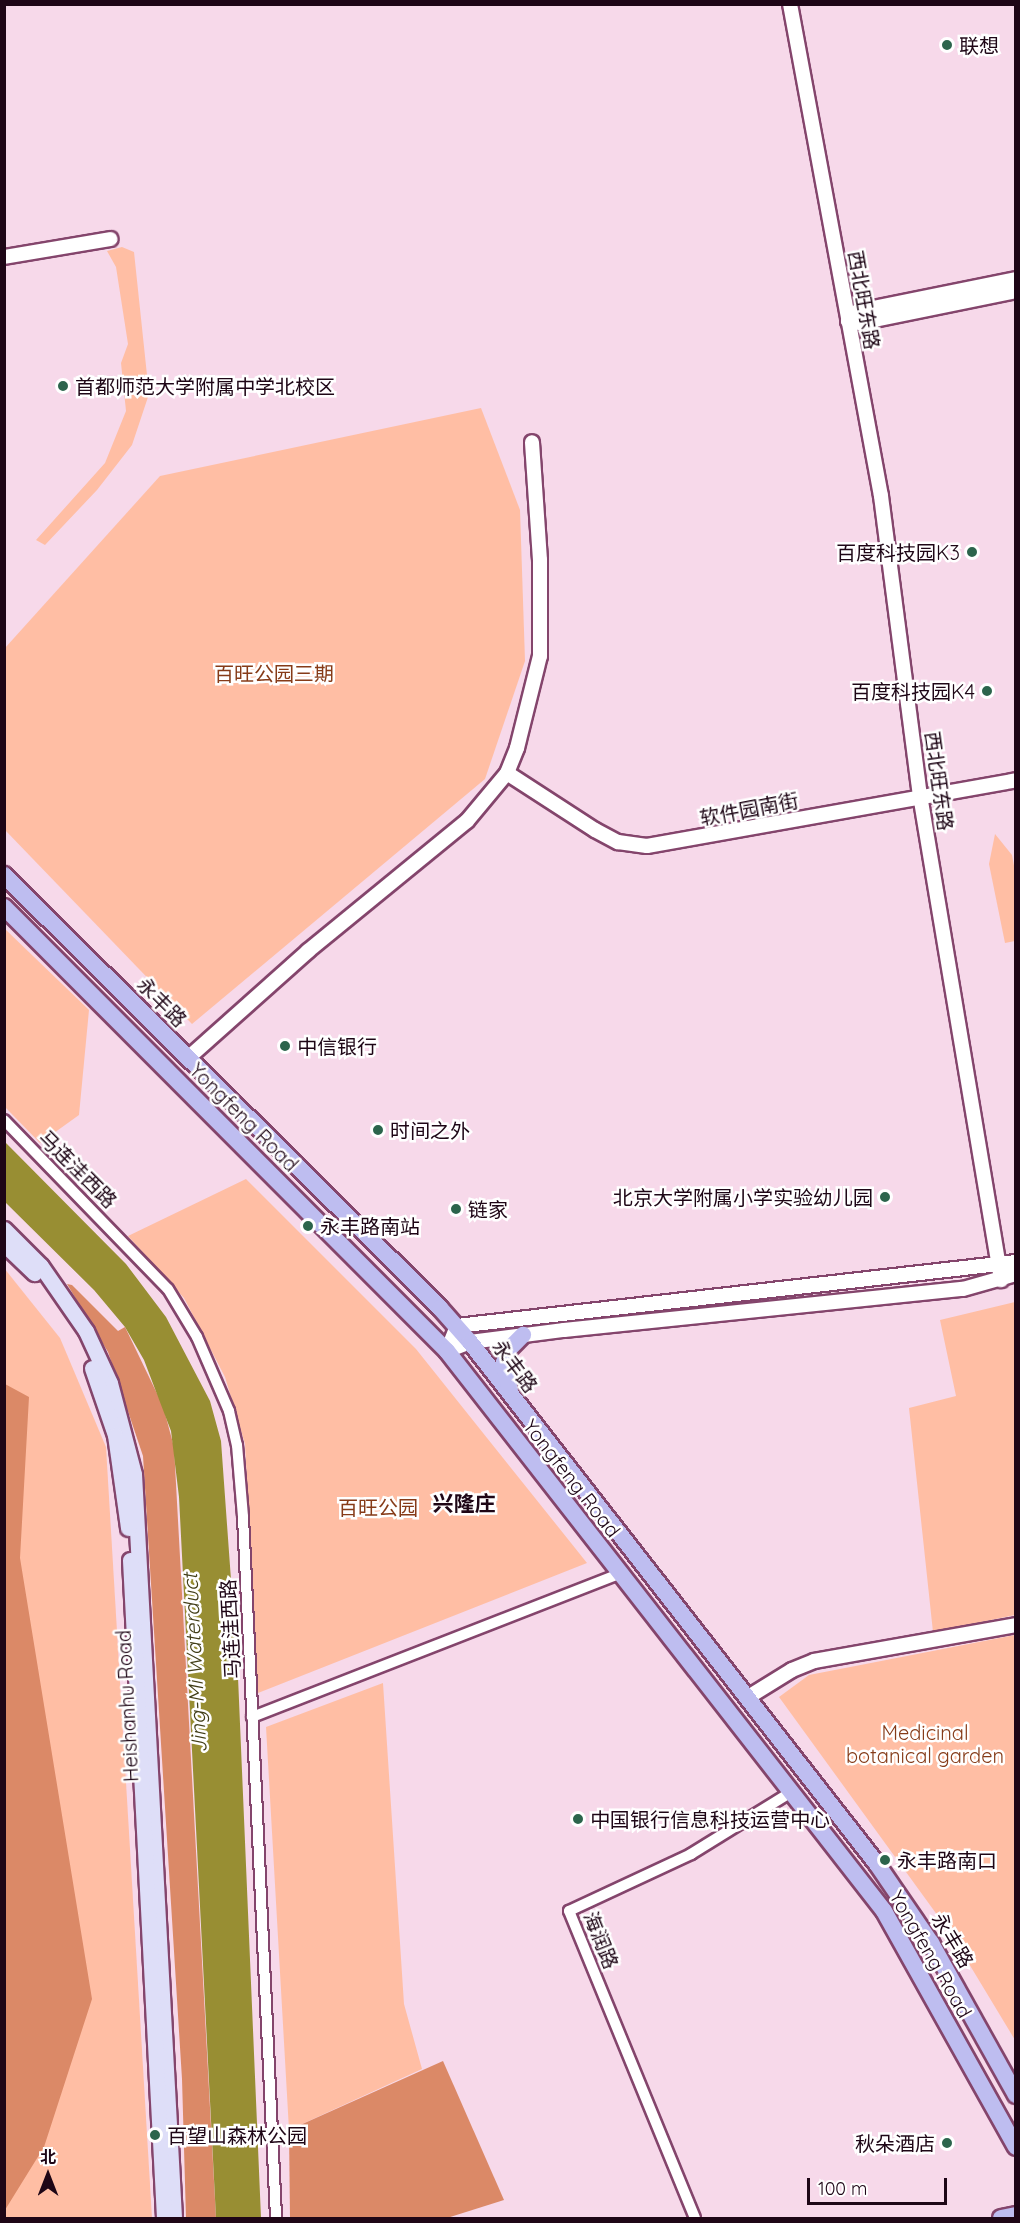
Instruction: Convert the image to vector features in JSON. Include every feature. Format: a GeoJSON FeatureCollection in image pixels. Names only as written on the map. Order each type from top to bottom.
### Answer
{"type":"FeatureCollection","features":[{"type":"Feature","properties":{"kind":"main road","name":"永丰路"},"geometry":{"type":"LineString","coordinates":[[4,875],[457,1326],[750,1696],[915,1917],[1016,2095]]}},
{"type":"Feature","properties":{"kind":"main road","name":"Yongfeng Road"},"geometry":{"type":"LineString","coordinates":[[4,907],[447,1351],[619,1574],[793,1791],[884,1911],[1016,2147]]}},
{"type":"Feature","properties":{"kind":"main road","name":"Heishanhu Road"},"geometry":{"type":"LineString","coordinates":[[4,1229],[41,1266],[86,1332],[110,1383],[134,1474],[174,2218]]}},
{"type":"Feature","properties":{"kind":"main road","name":"Heishanhu Road"},"geometry":{"type":"LineString","coordinates":[[4,1244],[47,1289],[82,1347],[110,1419],[123,1473],[164,2218]]}},
{"type":"Feature","properties":{"kind":"main road"},"geometry":{"type":"LineString","coordinates":[[513,1399],[504,1363],[509,1349],[523,1335]]}},
{"type":"Feature","properties":{"kind":"main road"},"geometry":{"type":"LineString","coordinates":[[1001,2218],[1016,2215]]}},
{"type":"Feature","properties":{"kind":"street","name":"西北旺东路"},"geometry":{"type":"LineString","coordinates":[[790,4],[881,496],[920,795],[1001,1280]]}},
{"type":"Feature","properties":{"kind":"street"},"geometry":{"type":"LineString","coordinates":[[4,257],[110,239]]}},
{"type":"Feature","properties":{"kind":"street"},"geometry":{"type":"LineString","coordinates":[[848,321],[858,311],[1016,279]]}},
{"type":"Feature","properties":{"kind":"street"},"geometry":{"type":"LineString","coordinates":[[848,321],[860,323],[1016,291]]}},
{"type":"Feature","properties":{"kind":"street"},"geometry":{"type":"LineString","coordinates":[[188,1058],[308,951],[467,821],[507,773],[517,748],[540,656],[540,560],[532,442]]}},
{"type":"Feature","properties":{"kind":"street","name":"软件园南街"},"geometry":{"type":"LineString","coordinates":[[507,773],[595,831],[618,842],[647,846],[920,795],[1016,780]]}},
{"type":"Feature","properties":{"kind":"street","name":"马连洼西路"},"geometry":{"type":"LineString","coordinates":[[4,1120],[155,1273],[182,1311],[216,1377],[237,1445],[276,2218]]}},
{"type":"Feature","properties":{"kind":"street"},"geometry":{"type":"LineString","coordinates":[[447,1351],[457,1326],[1016,1262]]}},
{"type":"Feature","properties":{"kind":"street"},"geometry":{"type":"LineString","coordinates":[[447,1351],[470,1342],[523,1335],[963,1289],[1016,1274]]}},
{"type":"Feature","properties":{"kind":"street"},"geometry":{"type":"LineString","coordinates":[[252,1717],[619,1574]]}},
{"type":"Feature","properties":{"kind":"street"},"geometry":{"type":"LineString","coordinates":[[750,1696],[792,1670],[814,1661],[1016,1625]]}},
{"type":"Feature","properties":{"kind":"street","name":"海润路"},"geometry":{"type":"LineString","coordinates":[[695,2218],[569,1911],[691,1854],[793,1791]]}},
{"type":"Feature","properties":{"kind":"green space"},"geometry":{"type":"Polygon","coordinates":[[[122,247],[134,252],[149,394],[132,445],[97,490],[45,545],[36,540],[105,463],[126,411],[121,363],[128,344],[116,267],[107,251],[122,247]]]}},
{"type":"Feature","properties":{"kind":"green space","name":"百旺公园三期"},"geometry":{"type":"Polygon","coordinates":[[[481,408],[520,510],[525,661],[485,779],[192,1024],[5,830],[5,648],[160,476],[481,408]]]}},
{"type":"Feature","properties":{"kind":"green space"},"geometry":{"type":"Polygon","coordinates":[[[995,834],[1012,855],[1015,871],[1015,941],[1005,943],[989,864],[995,834]]]}},
{"type":"Feature","properties":{"kind":"green space"},"geometry":{"type":"Polygon","coordinates":[[[4,928],[89,1010],[79,1115],[40,1143],[5,1107],[4,928]]]}},
{"type":"Feature","properties":{"kind":"green space","name":"百旺公园"},"geometry":{"type":"Polygon","coordinates":[[[246,1179],[416,1349],[587,1563],[258,1693],[245,1444],[225,1377],[184,1298],[128,1236],[246,1179]]]}},
{"type":"Feature","properties":{"kind":"green space"},"geometry":{"type":"Polygon","coordinates":[[[4,1268],[60,1338],[106,1447],[152,2218],[5,2218],[4,1268]]]}},
{"type":"Feature","properties":{"kind":"green space"},"geometry":{"type":"Polygon","coordinates":[[[1015,1302],[1015,1615],[933,1632],[909,1408],[956,1396],[940,1320],[1015,1302]]]}},
{"type":"Feature","properties":{"kind":"green space","name":"Medicinal botanical garden"},"geometry":{"type":"Polygon","coordinates":[[[1016,1635],[1015,2040],[951,1934],[779,1697],[809,1675],[1016,1635]]]}},
{"type":"Feature","properties":{"kind":"green space"},"geometry":{"type":"Polygon","coordinates":[[[383,1683],[404,2004],[422,2069],[289,2130],[266,1727],[383,1683]]]}},
{"type":"Feature","properties":{"kind":"shaded area"},"geometry":{"type":"Polygon","coordinates":[[[67,1284],[72,1285],[118,1331],[125,1327],[163,1406],[174,1447],[216,2218],[186,2218],[182,2079],[143,1456],[108,1352],[67,1284]]]}},
{"type":"Feature","properties":{"kind":"shaded area"},"geometry":{"type":"Polygon","coordinates":[[[5,1384],[29,1397],[20,1558],[92,1999],[44,2147],[5,2210],[5,1384]]]}},
{"type":"Feature","properties":{"kind":"shaded area"},"geometry":{"type":"Polygon","coordinates":[[[443,2061],[504,2200],[447,2218],[290,2218],[289,2130],[443,2061]]]}},
{"type":"Feature","properties":{"kind":"water","name":"Jing-Mi Waterduct"},"geometry":{"type":"Polygon","coordinates":[[[5,1142],[126,1264],[166,1317],[210,1401],[221,1441],[238,1677],[261,2218],[216,2218],[179,1497],[171,1431],[144,1360],[125,1327],[94,1290],[5,1202],[5,1142]]]}},
{"type":"Feature","properties":{"kind":"place","name":"联想"},"geometry":{"type":"Point","coordinates":[947,45]}},
{"type":"Feature","properties":{"kind":"place","name":"首都师范大学附属中学北校区"},"geometry":{"type":"Point","coordinates":[63,386]}},
{"type":"Feature","properties":{"kind":"place","name":"百度科技园K3"},"geometry":{"type":"Point","coordinates":[972,552]}},
{"type":"Feature","properties":{"kind":"place","name":"百度科技园K4"},"geometry":{"type":"Point","coordinates":[987,691]}},
{"type":"Feature","properties":{"kind":"place","name":"中信银行"},"geometry":{"type":"Point","coordinates":[285,1046]}},
{"type":"Feature","properties":{"kind":"place","name":"时间之外"},"geometry":{"type":"Point","coordinates":[378,1130]}},
{"type":"Feature","properties":{"kind":"place","name":"北京大学附属小学实验幼儿园"},"geometry":{"type":"Point","coordinates":[885,1197]}},
{"type":"Feature","properties":{"kind":"place","name":"链家"},"geometry":{"type":"Point","coordinates":[456,1209]}},
{"type":"Feature","properties":{"kind":"place","name":"永丰路南站"},"geometry":{"type":"Point","coordinates":[308,1226]}},
{"type":"Feature","properties":{"kind":"place","name":"中国银行信息科技运营中心"},"geometry":{"type":"Point","coordinates":[578,1819]}},
{"type":"Feature","properties":{"kind":"place","name":"永丰路南口"},"geometry":{"type":"Point","coordinates":[885,1860]}},
{"type":"Feature","properties":{"kind":"place","name":"百望山森林公园"},"geometry":{"type":"Point","coordinates":[155,2135]}},
{"type":"Feature","properties":{"kind":"place","name":"秋朵酒店"},"geometry":{"type":"Point","coordinates":[947,2143]}},
{"type":"Feature","properties":{"kind":"district","name":"兴隆庄"},"geometry":{"type":"Point","coordinates":[464,1503]}}]}
